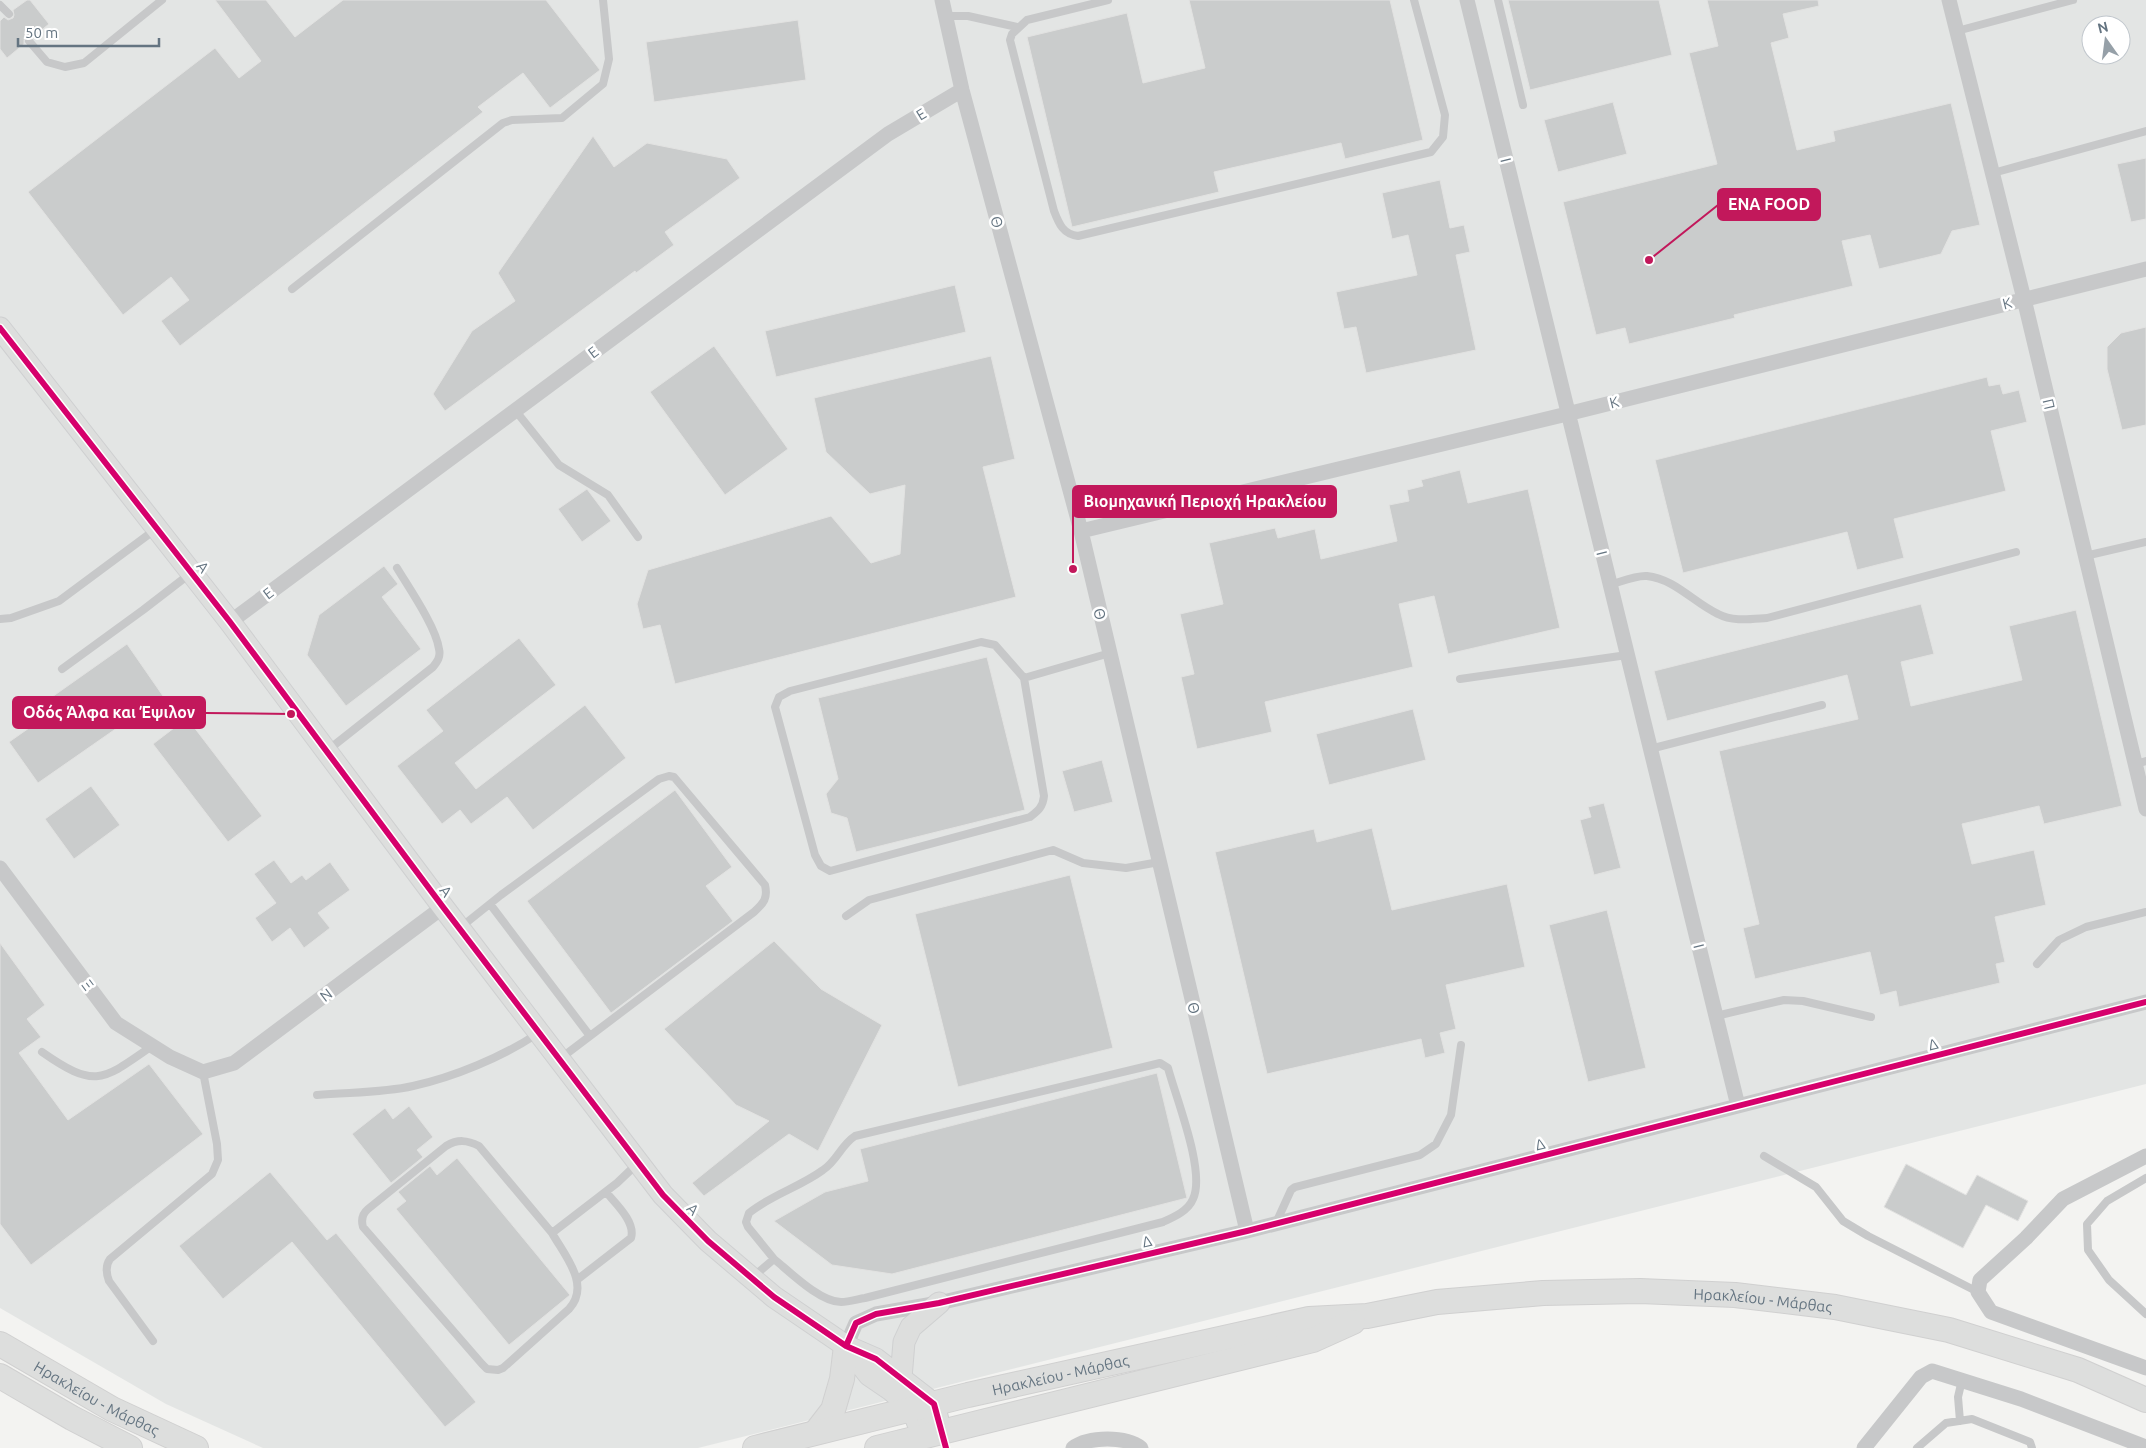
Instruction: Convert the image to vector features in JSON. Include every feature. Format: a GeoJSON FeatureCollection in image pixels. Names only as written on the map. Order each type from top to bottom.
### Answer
{"type":"FeatureCollection","features":[{"type":"Feature","properties":{"kind":"main road","name":"Ηρακλείου - Μάρθας"},"geometry":{"type":"LineString","coordinates":[[755,1448],[923,1406],[1309,1319],[1367,1316],[1437,1302],[1543,1293],[1640,1291],[1735,1295],[1835,1307],[1948,1330],[2078,1370],[2146,1400]]}},
{"type":"Feature","properties":{"kind":"main road","name":"Ηρακλείου - Μάρθας"},"geometry":{"type":"LineString","coordinates":[[877,1448],[934,1441],[1313,1340],[1367,1316]]}},
{"type":"Feature","properties":{"kind":"main road","name":"Ηρακλείου - Μάρθας"},"geometry":{"type":"LineString","coordinates":[[0,1344],[112,1409],[196,1448]]}},
{"type":"Feature","properties":{"kind":"main road"},"geometry":{"type":"LineString","coordinates":[[816,1432],[833,1410],[842,1380],[846,1346]]}},
{"type":"Feature","properties":{"kind":"main road","name":"Ηρακλείου - Μάρθας"},"geometry":{"type":"LineString","coordinates":[[0,1376],[130,1448]]}},
{"type":"Feature","properties":{"kind":"main road"},"geometry":{"type":"LineString","coordinates":[[0,1390],[44,1401]]}},
{"type":"Feature","properties":{"kind":"street","name":"Θ"},"geometry":{"type":"LineString","coordinates":[[942,0],[962,90],[1081,531],[1246,1231]]}},
{"type":"Feature","properties":{"kind":"street","name":"Ι"},"geometry":{"type":"LineString","coordinates":[[1467,0],[1738,1106]]}},
{"type":"Feature","properties":{"kind":"street","name":"Π"},"geometry":{"type":"LineString","coordinates":[[1949,0],[2024,299],[2085,556],[2141,762],[2146,809]]}},
{"type":"Feature","properties":{"kind":"street","name":"Ε"},"geometry":{"type":"LineString","coordinates":[[230,622],[888,134],[962,90]]}},
{"type":"Feature","properties":{"kind":"street","name":"Κ"},"geometry":{"type":"LineString","coordinates":[[1081,531],[1567,414],[2146,269]]}},
{"type":"Feature","properties":{"kind":"street","name":"Α"},"geometry":{"type":"LineString","coordinates":[[0,328],[230,622],[655,1186],[682,1215],[751,1279],[846,1346],[876,1359],[901,1378],[923,1406]]}},
{"type":"Feature","properties":{"kind":"street","name":"Ξ"},"geometry":{"type":"LineString","coordinates":[[0,868],[116,1023],[170,1057],[203,1072]]}},
{"type":"Feature","properties":{"kind":"street","name":"Ν"},"geometry":{"type":"LineString","coordinates":[[203,1072],[234,1063],[443,907]]}},
{"type":"Feature","properties":{"kind":"street","name":"Δ"},"geometry":{"type":"LineString","coordinates":[[846,1346],[856,1323],[876,1314],[939,1303],[1246,1231],[2146,1002]]}},
{"type":"Feature","properties":{"kind":"street"},"geometry":{"type":"LineString","coordinates":[[2146,1156],[2063,1199],[1980,1280],[1978,1292],[1991,1312],[2146,1368]]}},
{"type":"Feature","properties":{"kind":"street"},"geometry":{"type":"LineString","coordinates":[[901,1378],[904,1342],[911,1327],[939,1303]]}},
{"type":"Feature","properties":{"kind":"street","name":"Α"},"geometry":{"type":"LineString","coordinates":[[846,1346],[869,1375],[890,1390],[923,1406]]}},
{"type":"Feature","properties":{"kind":"street"},"geometry":{"type":"LineString","coordinates":[[1864,1448],[1921,1378],[1932,1371],[2021,1399],[2146,1447]]}},
{"type":"Feature","properties":{"kind":"street"},"geometry":{"type":"LineString","coordinates":[[923,1406],[934,1441]]}},
{"type":"Feature","properties":{"kind":"street"},"geometry":{"type":"LineString","coordinates":[[1073,1448],[1104,1438],[1135,1443],[1141,1448]]}},
{"type":"Feature","properties":{"kind":"lane"},"geometry":{"type":"LineString","coordinates":[[29,41],[47,62],[65,67],[84,63],[162,0]]}},
{"type":"Feature","properties":{"kind":"lane"},"geometry":{"type":"LineString","coordinates":[[292,289],[503,123],[512,120],[562,118],[603,84],[609,59],[603,0]]}},
{"type":"Feature","properties":{"kind":"lane"},"geometry":{"type":"LineString","coordinates":[[1108,0],[1027,20],[1012,34],[1010,40],[1054,211],[1062,229],[1066,233],[1084,236],[1431,152],[1443,137],[1445,115],[1414,0]]}},
{"type":"Feature","properties":{"kind":"lane"},"geometry":{"type":"LineString","coordinates":[[1498,0],[1522,105]]}},
{"type":"Feature","properties":{"kind":"lane"},"geometry":{"type":"LineString","coordinates":[[1957,31],[2073,0]]}},
{"type":"Feature","properties":{"kind":"lane"},"geometry":{"type":"LineString","coordinates":[[0,5],[9,14]]}},
{"type":"Feature","properties":{"kind":"lane"},"geometry":{"type":"LineString","coordinates":[[946,16],[968,16],[1018,27]]}},
{"type":"Feature","properties":{"kind":"lane"},"geometry":{"type":"LineString","coordinates":[[1992,173],[2146,131]]}},
{"type":"Feature","properties":{"kind":"lane"},"geometry":{"type":"LineString","coordinates":[[515,410],[559,465],[608,495],[638,537]]}},
{"type":"Feature","properties":{"kind":"lane"},"geometry":{"type":"LineString","coordinates":[[0,619],[10,618],[59,601],[157,528]]}},
{"type":"Feature","properties":{"kind":"lane"},"geometry":{"type":"LineString","coordinates":[[2085,556],[2146,542]]}},
{"type":"Feature","properties":{"kind":"lane"},"geometry":{"type":"LineString","coordinates":[[1609,585],[1645,576],[1662,580],[1677,587],[1719,615],[1735,619],[1767,618],[2016,552]]}},
{"type":"Feature","properties":{"kind":"lane"},"geometry":{"type":"LineString","coordinates":[[327,751],[432,667],[438,659],[440,649],[428,620],[397,568]]}},
{"type":"Feature","properties":{"kind":"lane"},"geometry":{"type":"LineString","coordinates":[[62,669],[192,573]]}},
{"type":"Feature","properties":{"kind":"lane"},"geometry":{"type":"LineString","coordinates":[[981,642],[995,645],[1024,678],[1044,796],[1040,809],[1030,817],[830,871],[821,866],[815,855],[775,707],[779,697],[790,691],[981,642]]}},
{"type":"Feature","properties":{"kind":"lane"},"geometry":{"type":"LineString","coordinates":[[1024,678],[1110,653]]}},
{"type":"Feature","properties":{"kind":"lane"},"geometry":{"type":"LineString","coordinates":[[1460,679],[1627,655]]}},
{"type":"Feature","properties":{"kind":"lane"},"geometry":{"type":"LineString","coordinates":[[1650,750],[1822,705]]}},
{"type":"Feature","properties":{"kind":"lane"},"geometry":{"type":"LineString","coordinates":[[459,928],[659,779],[669,776],[678,781],[765,885],[766,901],[760,907],[559,1059]]}},
{"type":"Feature","properties":{"kind":"lane"},"geometry":{"type":"LineString","coordinates":[[846,916],[869,900],[1053,850],[1083,863],[1126,868],[1159,862]]}},
{"type":"Feature","properties":{"kind":"lane"},"geometry":{"type":"LineString","coordinates":[[490,904],[590,1036]]}},
{"type":"Feature","properties":{"kind":"lane"},"geometry":{"type":"LineString","coordinates":[[2037,964],[2058,940],[2086,927],[2146,912]]}},
{"type":"Feature","properties":{"kind":"lane"},"geometry":{"type":"LineString","coordinates":[[1716,1016],[1784,1000],[1803,1001],[1871,1017]]}},
{"type":"Feature","properties":{"kind":"lane"},"geometry":{"type":"LineString","coordinates":[[317,1095],[412,1086],[451,1076],[522,1043],[539,1032]]}},
{"type":"Feature","properties":{"kind":"lane"},"geometry":{"type":"LineString","coordinates":[[1276,1223],[1291,1190],[1294,1188],[1420,1155],[1436,1144],[1451,1115],[1461,1044]]}},
{"type":"Feature","properties":{"kind":"lane"},"geometry":{"type":"LineString","coordinates":[[42,1052],[64,1068],[85,1076],[102,1076],[121,1068],[152,1046]]}},
{"type":"Feature","properties":{"kind":"lane"},"geometry":{"type":"LineString","coordinates":[[1160,1063],[1168,1068],[1195,1160],[1197,1185],[1193,1200],[1188,1206],[1183,1211],[1163,1222],[865,1298],[840,1302],[824,1296],[807,1286],[774,1259],[748,1227],[747,1217],[749,1213],[823,1171],[834,1160],[844,1145],[855,1136],[1160,1063]]}},
{"type":"Feature","properties":{"kind":"lane"},"geometry":{"type":"LineString","coordinates":[[154,1341],[109,1281],[107,1264],[110,1259],[212,1174],[218,1160],[217,1144],[203,1072]]}},
{"type":"Feature","properties":{"kind":"lane"},"geometry":{"type":"LineString","coordinates":[[461,1140],[469,1141],[479,1146],[552,1233],[578,1279],[574,1304],[503,1368],[492,1371],[487,1369],[476,1357],[363,1227],[361,1222],[368,1209],[446,1146],[461,1140]]}},
{"type":"Feature","properties":{"kind":"lane"},"geometry":{"type":"LineString","coordinates":[[1764,1156],[1816,1187],[1843,1221],[1868,1236],[1978,1292]]}},
{"type":"Feature","properties":{"kind":"lane"},"geometry":{"type":"LineString","coordinates":[[552,1233],[606,1192],[638,1163]]}},
{"type":"Feature","properties":{"kind":"lane"},"geometry":{"type":"LineString","coordinates":[[2146,1178],[2107,1201],[2087,1224],[2088,1250],[2110,1280],[2146,1314]]}},
{"type":"Feature","properties":{"kind":"lane"},"geometry":{"type":"LineString","coordinates":[[578,1279],[632,1238],[633,1234],[630,1223],[606,1192]]}},
{"type":"Feature","properties":{"kind":"lane"},"geometry":{"type":"LineString","coordinates":[[751,1279],[774,1259]]}},
{"type":"Feature","properties":{"kind":"lane"},"geometry":{"type":"LineString","coordinates":[[1960,1420],[1958,1397],[1962,1380]]}},
{"type":"Feature","properties":{"kind":"lane"},"geometry":{"type":"LineString","coordinates":[[1918,1448],[1946,1422],[1972,1419],[2030,1442],[2032,1448]]}},
{"type":"Feature","properties":{"kind":"shaded area"},"geometry":{"type":"Polygon","coordinates":[[[0,0],[2146,0],[2146,1084],[698,1448],[263,1448],[166,1404],[0,1308],[0,0]]]}},
{"type":"Feature","properties":{"kind":"building"},"geometry":{"type":"Polygon","coordinates":[[[27,0],[30,0],[49,24],[33,37],[26,36],[24,44],[7,58],[0,49],[0,21],[4,17],[8,20],[13,18],[13,10],[27,0]]]}},
{"type":"Feature","properties":{"kind":"building"},"geometry":{"type":"Polygon","coordinates":[[[215,0],[266,0],[295,37],[343,0],[546,0],[600,70],[550,108],[523,73],[478,107],[483,112],[180,346],[161,321],[189,300],[171,277],[123,315],[28,192],[215,48],[239,78],[261,61],[215,0]]]}},
{"type":"Feature","properties":{"kind":"building"},"geometry":{"type":"Polygon","coordinates":[[[1189,0],[1390,0],[1423,140],[1345,159],[1341,143],[1214,172],[1219,192],[1072,227],[1027,37],[1127,13],[1143,83],[1205,68],[1189,0]]]}},
{"type":"Feature","properties":{"kind":"building"},"geometry":{"type":"Polygon","coordinates":[[[1508,0],[1659,0],[1672,55],[1530,90],[1508,0]]]}},
{"type":"Feature","properties":{"kind":"building"},"geometry":{"type":"Polygon","coordinates":[[[1707,0],[1818,0],[1819,6],[1783,14],[1789,38],[1771,43],[1797,150],[1835,141],[1833,131],[1951,103],[1980,225],[1952,231],[1941,254],[1879,269],[1870,235],[1842,241],[1853,286],[1734,315],[1735,318],[1629,344],[1625,328],[1596,335],[1563,202],[1717,164],[1689,53],[1718,46],[1707,0]]]}},
{"type":"Feature","properties":{"kind":"building"},"geometry":{"type":"Polygon","coordinates":[[[798,20],[806,80],[654,102],[646,42],[798,20]]]}},
{"type":"Feature","properties":{"kind":"building"},"geometry":{"type":"Polygon","coordinates":[[[1613,102],[1627,154],[1558,172],[1544,120],[1613,102]]]}},
{"type":"Feature","properties":{"kind":"building"},"geometry":{"type":"Polygon","coordinates":[[[593,136],[614,167],[647,143],[727,159],[740,178],[665,232],[674,245],[636,273],[635,271],[445,411],[433,394],[472,331],[515,301],[498,273],[593,136]]]}},
{"type":"Feature","properties":{"kind":"building"},"geometry":{"type":"Polygon","coordinates":[[[2146,158],[2146,219],[2131,222],[2117,164],[2146,158]]]}},
{"type":"Feature","properties":{"kind":"building"},"geometry":{"type":"Polygon","coordinates":[[[1440,180],[1450,228],[1464,225],[1470,252],[1456,255],[1476,350],[1366,373],[1356,327],[1344,329],[1336,292],[1417,275],[1408,235],[1392,239],[1382,193],[1440,180]]]}},
{"type":"Feature","properties":{"kind":"building"},"geometry":{"type":"Polygon","coordinates":[[[955,285],[966,332],[776,377],[765,331],[955,285]]]}},
{"type":"Feature","properties":{"kind":"building"},"geometry":{"type":"Polygon","coordinates":[[[2146,327],[2146,425],[2122,430],[2107,369],[2107,347],[2121,333],[2146,327]]]}},
{"type":"Feature","properties":{"kind":"building"},"geometry":{"type":"Polygon","coordinates":[[[714,346],[788,449],[725,495],[650,392],[714,346]]]}},
{"type":"Feature","properties":{"kind":"building"},"geometry":{"type":"Polygon","coordinates":[[[991,356],[1015,459],[983,467],[1016,597],[675,684],[660,625],[643,629],[637,604],[648,570],[831,516],[871,563],[900,554],[905,485],[870,494],[826,452],[814,398],[991,356]]]}},
{"type":"Feature","properties":{"kind":"building"},"geometry":{"type":"Polygon","coordinates":[[[1987,377],[1989,386],[2000,384],[2003,394],[2019,390],[2027,422],[1991,431],[2006,491],[1894,519],[1904,558],[1857,570],[1847,532],[1683,573],[1655,460],[1987,377]]]}},
{"type":"Feature","properties":{"kind":"building"},"geometry":{"type":"Polygon","coordinates":[[[1460,470],[1468,503],[1528,489],[1560,628],[1448,654],[1434,596],[1399,604],[1413,667],[1265,702],[1272,732],[1197,749],[1181,677],[1194,674],[1180,614],[1223,604],[1209,543],[1275,528],[1278,538],[1315,529],[1321,559],[1397,541],[1389,505],[1409,501],[1407,490],[1423,486],[1421,480],[1460,470]]]}},
{"type":"Feature","properties":{"kind":"building"},"geometry":{"type":"Polygon","coordinates":[[[587,489],[611,521],[582,542],[558,509],[587,489]]]}},
{"type":"Feature","properties":{"kind":"building"},"geometry":{"type":"Polygon","coordinates":[[[384,566],[398,584],[382,597],[421,649],[346,706],[307,655],[319,615],[384,566]]]}},
{"type":"Feature","properties":{"kind":"building"},"geometry":{"type":"Polygon","coordinates":[[[1921,604],[1934,654],[1901,662],[1911,706],[2022,680],[2009,626],[2076,610],[2122,806],[2044,824],[2039,806],[1962,824],[1972,864],[2034,850],[2046,905],[1995,917],[2005,962],[1996,964],[2000,983],[1899,1007],[1896,991],[1880,995],[1870,952],[1755,979],[1743,928],[1759,924],[1719,751],[1858,719],[1847,675],[1667,721],[1654,671],[1921,604]]]}},
{"type":"Feature","properties":{"kind":"building"},"geometry":{"type":"Polygon","coordinates":[[[519,638],[556,685],[455,763],[476,789],[585,705],[626,758],[533,830],[507,797],[471,824],[460,810],[442,824],[397,766],[443,731],[426,710],[519,638]]]}},
{"type":"Feature","properties":{"kind":"building"},"geometry":{"type":"Polygon","coordinates":[[[127,644],[163,696],[38,783],[9,742],[49,714],[42,704],[127,644]]]}},
{"type":"Feature","properties":{"kind":"building"},"geometry":{"type":"Polygon","coordinates":[[[987,657],[1025,810],[856,852],[847,818],[831,813],[826,794],[838,779],[818,698],[987,657]]]}},
{"type":"Feature","properties":{"kind":"building"},"geometry":{"type":"Polygon","coordinates":[[[1413,709],[1426,760],[1329,785],[1316,734],[1413,709]]]}},
{"type":"Feature","properties":{"kind":"building"},"geometry":{"type":"Polygon","coordinates":[[[187,718],[262,816],[228,842],[153,744],[187,718]]]}},
{"type":"Feature","properties":{"kind":"building"},"geometry":{"type":"Polygon","coordinates":[[[1102,760],[1113,802],[1074,812],[1062,771],[1102,760]]]}},
{"type":"Feature","properties":{"kind":"building"},"geometry":{"type":"Polygon","coordinates":[[[91,786],[120,825],[74,859],[45,819],[91,786]]]}},
{"type":"Feature","properties":{"kind":"building"},"geometry":{"type":"Polygon","coordinates":[[[675,790],[732,867],[706,886],[733,921],[611,1013],[527,901],[675,790]]]}},
{"type":"Feature","properties":{"kind":"building"},"geometry":{"type":"Polygon","coordinates":[[[1604,803],[1621,868],[1594,875],[1580,820],[1591,817],[1588,807],[1604,803]]]}},
{"type":"Feature","properties":{"kind":"building"},"geometry":{"type":"Polygon","coordinates":[[[1372,828],[1392,910],[1507,884],[1525,967],[1446,985],[1456,1029],[1440,1033],[1445,1053],[1425,1058],[1421,1039],[1267,1074],[1215,852],[1314,829],[1317,842],[1372,828]]]}},
{"type":"Feature","properties":{"kind":"building"},"geometry":{"type":"Polygon","coordinates":[[[274,860],[291,883],[302,875],[306,880],[330,862],[350,890],[318,913],[330,928],[304,948],[290,928],[272,942],[255,918],[276,903],[254,874],[274,860]]]}},
{"type":"Feature","properties":{"kind":"building"},"geometry":{"type":"Polygon","coordinates":[[[1070,875],[1113,1048],[958,1087],[915,914],[1070,875]]]}},
{"type":"Feature","properties":{"kind":"building"},"geometry":{"type":"Polygon","coordinates":[[[1607,910],[1646,1068],[1588,1082],[1549,925],[1607,910]]]}},
{"type":"Feature","properties":{"kind":"building"},"geometry":{"type":"Polygon","coordinates":[[[774,941],[821,989],[882,1025],[818,1151],[789,1134],[704,1196],[692,1183],[769,1121],[736,1105],[664,1029],[774,941]]]}},
{"type":"Feature","properties":{"kind":"building"},"geometry":{"type":"Polygon","coordinates":[[[0,943],[45,1005],[27,1019],[41,1037],[19,1053],[68,1120],[149,1064],[203,1134],[31,1265],[0,1224],[0,943]]]}},
{"type":"Feature","properties":{"kind":"building"},"geometry":{"type":"Polygon","coordinates":[[[1157,1073],[1187,1198],[892,1274],[832,1265],[774,1221],[825,1192],[868,1181],[860,1149],[1157,1073]]]}},
{"type":"Feature","properties":{"kind":"building"},"geometry":{"type":"Polygon","coordinates":[[[409,1106],[433,1137],[417,1150],[423,1157],[391,1183],[352,1134],[385,1108],[393,1119],[409,1106]]]}},
{"type":"Feature","properties":{"kind":"building"},"geometry":{"type":"Polygon","coordinates":[[[457,1158],[570,1295],[509,1345],[396,1209],[406,1201],[398,1192],[430,1166],[437,1175],[457,1158]]]}},
{"type":"Feature","properties":{"kind":"building"},"geometry":{"type":"Polygon","coordinates":[[[1906,1164],[1966,1195],[1977,1175],[2028,1201],[2018,1221],[1986,1205],[1963,1248],[1884,1207],[1906,1164]]]}},
{"type":"Feature","properties":{"kind":"building"},"geometry":{"type":"Polygon","coordinates":[[[270,1172],[327,1240],[336,1233],[476,1402],[445,1427],[292,1242],[223,1299],[179,1246],[270,1172]]]}},
{"type":"Feature","properties":{"kind":"cycle path"},"geometry":{"type":"LineString","coordinates":[[0,328],[230,622],[443,907],[663,1195],[708,1241],[774,1297],[846,1346],[876,1359],[934,1404],[946,1448]]}},
{"type":"Feature","properties":{"kind":"cycle path"},"geometry":{"type":"LineString","coordinates":[[846,1346],[856,1323],[876,1314],[939,1303],[1247,1231],[2146,1002]]}},
{"type":"Feature","properties":{"kind":"place","name":"ENA FOOD"},"geometry":{"type":"Point","coordinates":[1649,260]}},
{"type":"Feature","properties":{"kind":"place","name":"Βιομηχανική Περιοχή Ηρακλείου"},"geometry":{"type":"Point","coordinates":[1073,569]}},
{"type":"Feature","properties":{"kind":"place","name":"Οδός Άλφα και Έψιλον"},"geometry":{"type":"Point","coordinates":[291,714]}}]}
